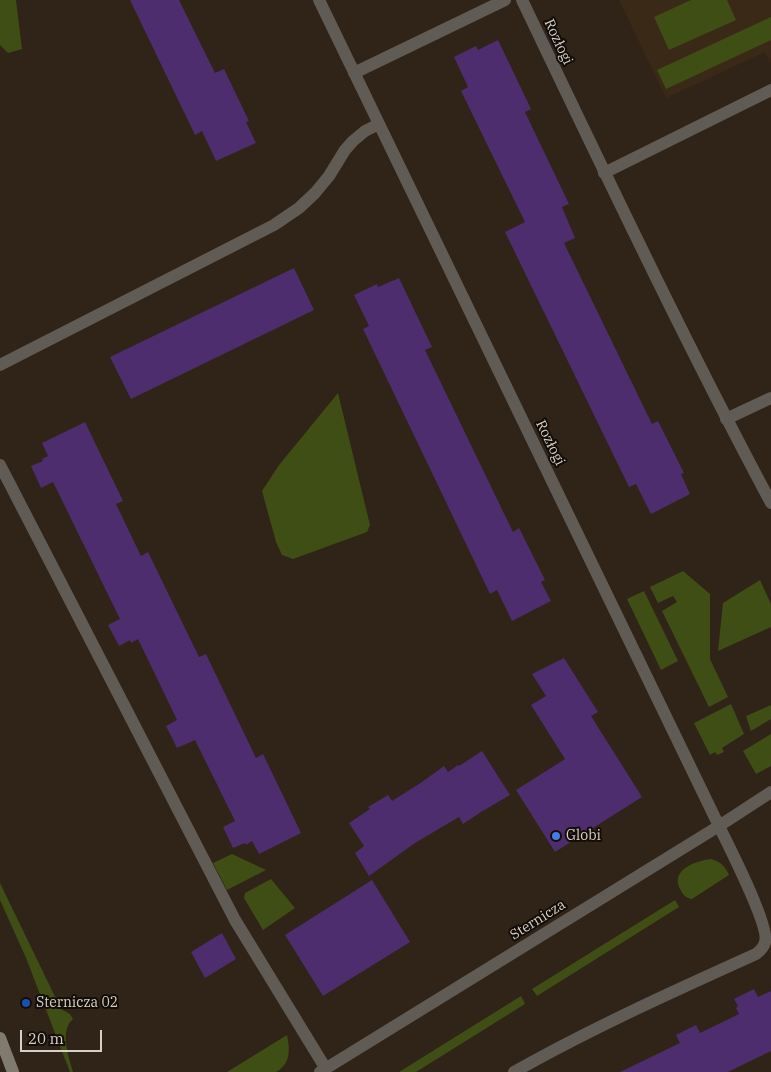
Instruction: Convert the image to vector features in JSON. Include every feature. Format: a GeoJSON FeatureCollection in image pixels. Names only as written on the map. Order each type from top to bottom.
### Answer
{"type":"FeatureCollection","features":[{"type":"Feature","properties":{"kind":"main road"},"geometry":{"type":"LineString","coordinates":[[0,1038],[13,1072]]}},
{"type":"Feature","properties":{"kind":"street","name":"Rozłogi"},"geometry":{"type":"LineString","coordinates":[[319,0],[742,873],[764,927],[766,941],[756,954],[561,1046],[514,1072]]}},
{"type":"Feature","properties":{"kind":"street"},"geometry":{"type":"LineString","coordinates":[[354,73],[505,0]]}},
{"type":"Feature","properties":{"kind":"street","name":"Rozłogi"},"geometry":{"type":"LineString","coordinates":[[522,0],[604,173],[726,419],[771,503]]}},
{"type":"Feature","properties":{"kind":"street"},"geometry":{"type":"LineString","coordinates":[[604,173],[771,90]]}},
{"type":"Feature","properties":{"kind":"street"},"geometry":{"type":"LineString","coordinates":[[0,364],[274,225],[315,193],[353,140],[379,124]]}},
{"type":"Feature","properties":{"kind":"street"},"geometry":{"type":"LineString","coordinates":[[726,419],[771,398]]}},
{"type":"Feature","properties":{"kind":"street"},"geometry":{"type":"LineString","coordinates":[[0,465],[234,920],[324,1071]]}},
{"type":"Feature","properties":{"kind":"street","name":"Sternicza"},"geometry":{"type":"LineString","coordinates":[[324,1071],[771,792]]}},
{"type":"Feature","properties":{"kind":"shaded area"},"geometry":{"type":"Polygon","coordinates":[[[619,0],[771,0],[771,64],[765,52],[666,98],[619,0]]]}},
{"type":"Feature","properties":{"kind":"green space"},"geometry":{"type":"Polygon","coordinates":[[[0,0],[16,0],[22,49],[8,53],[0,45],[0,0]]]}},
{"type":"Feature","properties":{"kind":"green space"},"geometry":{"type":"Polygon","coordinates":[[[691,0],[727,0],[736,20],[669,50],[654,17],[691,0]]]}},
{"type":"Feature","properties":{"kind":"green space"},"geometry":{"type":"Polygon","coordinates":[[[771,17],[771,40],[666,89],[657,70],[771,17]]]}},
{"type":"Feature","properties":{"kind":"green space"},"geometry":{"type":"Polygon","coordinates":[[[338,393],[370,525],[367,532],[293,559],[282,555],[276,542],[262,491],[279,465],[338,393]]]}},
{"type":"Feature","properties":{"kind":"green space"},"geometry":{"type":"Polygon","coordinates":[[[683,571],[710,594],[710,659],[728,697],[709,707],[662,611],[677,602],[673,596],[658,603],[650,587],[683,571]]]}},
{"type":"Feature","properties":{"kind":"green space"},"geometry":{"type":"Polygon","coordinates":[[[760,580],[771,604],[771,627],[718,651],[723,603],[760,580]]]}},
{"type":"Feature","properties":{"kind":"green space"},"geometry":{"type":"Polygon","coordinates":[[[644,591],[678,661],[661,670],[627,599],[644,591]]]}},
{"type":"Feature","properties":{"kind":"green space"},"geometry":{"type":"Polygon","coordinates":[[[731,704],[744,734],[722,748],[724,752],[717,755],[715,752],[710,755],[694,723],[731,704]]]}},
{"type":"Feature","properties":{"kind":"green space"},"geometry":{"type":"Polygon","coordinates":[[[771,705],[771,719],[751,731],[746,716],[771,705]]]}},
{"type":"Feature","properties":{"kind":"green space"},"geometry":{"type":"Polygon","coordinates":[[[771,734],[771,766],[756,774],[743,751],[771,734]]]}},
{"type":"Feature","properties":{"kind":"green space"},"geometry":{"type":"Polygon","coordinates":[[[232,854],[266,870],[227,890],[213,863],[232,854]]]}},
{"type":"Feature","properties":{"kind":"green space"},"geometry":{"type":"Polygon","coordinates":[[[711,859],[722,865],[729,875],[692,899],[686,897],[681,891],[678,882],[681,872],[692,864],[711,859]]]}},
{"type":"Feature","properties":{"kind":"green space"},"geometry":{"type":"Polygon","coordinates":[[[271,879],[295,908],[263,930],[244,898],[245,893],[271,879]]]}},
{"type":"Feature","properties":{"kind":"green space"},"geometry":{"type":"Polygon","coordinates":[[[0,883],[61,1009],[70,1014],[73,1019],[67,1030],[66,1044],[73,1072],[70,1072],[26,958],[0,900],[0,883]]]}},
{"type":"Feature","properties":{"kind":"green space"},"geometry":{"type":"Polygon","coordinates":[[[675,900],[679,907],[537,996],[532,989],[675,900]]]}},
{"type":"Feature","properties":{"kind":"green space"},"geometry":{"type":"Polygon","coordinates":[[[521,996],[525,1004],[416,1072],[399,1072],[521,996]]]}},
{"type":"Feature","properties":{"kind":"green space"},"geometry":{"type":"Polygon","coordinates":[[[287,1035],[289,1051],[287,1060],[281,1069],[276,1072],[227,1072],[287,1035]]]}},
{"type":"Feature","properties":{"kind":"building"},"geometry":{"type":"Polygon","coordinates":[[[130,0],[179,0],[215,73],[224,69],[249,121],[246,122],[256,143],[216,161],[202,131],[195,135],[130,0]]]}},
{"type":"Feature","properties":{"kind":"building"},"geometry":{"type":"Polygon","coordinates":[[[498,40],[531,109],[525,112],[569,204],[562,207],[575,238],[564,243],[652,424],[658,421],[684,473],[681,474],[690,494],[651,514],[636,484],[629,487],[505,232],[525,222],[461,91],[468,87],[454,57],[476,46],[478,50],[498,40]]]}},
{"type":"Feature","properties":{"kind":"building"},"geometry":{"type":"Polygon","coordinates":[[[294,268],[314,310],[131,399],[110,357],[294,268]]]}},
{"type":"Feature","properties":{"kind":"building"},"geometry":{"type":"Polygon","coordinates":[[[399,278],[432,347],[425,350],[513,532],[519,528],[545,580],[541,582],[551,601],[512,621],[497,590],[490,594],[363,329],[369,326],[354,295],[377,284],[378,287],[399,278]]]}},
{"type":"Feature","properties":{"kind":"building"},"geometry":{"type":"Polygon","coordinates":[[[85,422],[123,501],[116,504],[141,556],[148,552],[199,657],[206,654],[256,758],[263,754],[301,833],[259,854],[252,841],[246,845],[245,843],[233,848],[223,827],[235,821],[195,740],[177,748],[166,726],[177,720],[138,639],[131,643],[130,640],[119,646],[108,625],[120,619],[53,482],[41,488],[31,466],[43,461],[42,459],[48,456],[42,443],[85,422]]]}},
{"type":"Feature","properties":{"kind":"building"},"geometry":{"type":"Polygon","coordinates":[[[564,658],[598,712],[591,716],[642,797],[555,852],[516,790],[565,759],[531,705],[546,696],[532,674],[564,658]]]}},
{"type":"Feature","properties":{"kind":"building"},"geometry":{"type":"Polygon","coordinates":[[[482,751],[510,795],[463,824],[459,817],[415,843],[369,876],[355,853],[364,846],[349,823],[370,809],[368,807],[388,795],[392,801],[444,766],[448,772],[482,751]]]}},
{"type":"Feature","properties":{"kind":"building"},"geometry":{"type":"Polygon","coordinates":[[[372,880],[410,942],[323,996],[285,935],[372,880]]]}},
{"type":"Feature","properties":{"kind":"building"},"geometry":{"type":"Polygon","coordinates":[[[222,933],[236,959],[205,978],[191,952],[222,933]]]}},
{"type":"Feature","properties":{"kind":"building"},"geometry":{"type":"Polygon","coordinates":[[[754,989],[758,997],[771,991],[771,1051],[728,1072],[620,1072],[680,1043],[676,1035],[696,1025],[700,1033],[739,1014],[736,1008],[738,1006],[734,999],[754,989]]]}},
{"type":"Feature","properties":{"kind":"place","name":"Globi"},"geometry":{"type":"Point","coordinates":[556,836]}},
{"type":"Feature","properties":{"kind":"place","name":"Sternicza 02"},"geometry":{"type":"Point","coordinates":[26,1003]}}]}
